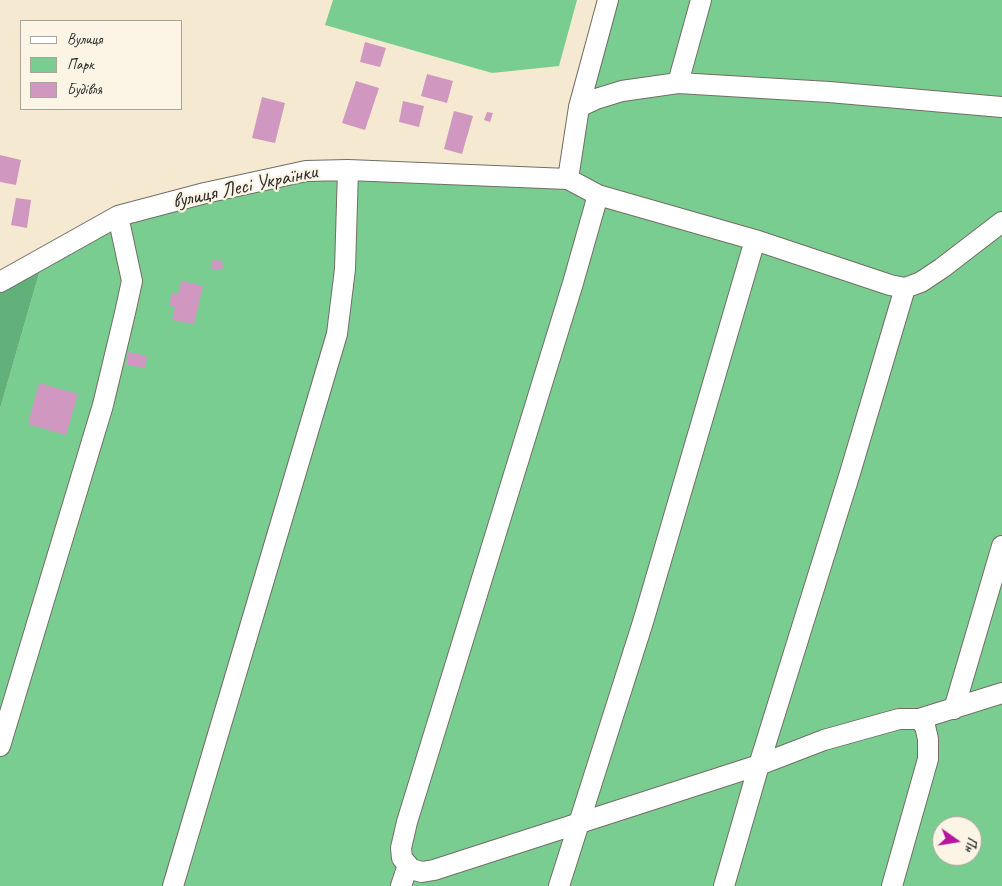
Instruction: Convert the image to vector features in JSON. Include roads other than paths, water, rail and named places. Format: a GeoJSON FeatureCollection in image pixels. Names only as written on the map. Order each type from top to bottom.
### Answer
{"type":"FeatureCollection","features":[{"type":"Feature","properties":{"kind":"street"},"geometry":{"type":"LineString","coordinates":[[608,0],[579,107],[568,179],[598,194],[755,240],[890,285],[905,288],[921,282],[942,268],[1002,222]]}},
{"type":"Feature","properties":{"kind":"street"},"geometry":{"type":"LineString","coordinates":[[678,83],[701,0]]}},
{"type":"Feature","properties":{"kind":"street"},"geometry":{"type":"LineString","coordinates":[[579,107],[596,99],[622,91],[678,83],[829,92],[1002,107]]}},
{"type":"Feature","properties":{"kind":"street"},"geometry":{"type":"LineString","coordinates":[[173,886],[337,334],[346,269],[348,170]]}},
{"type":"Feature","properties":{"kind":"street","name":"вулиця Лесі Українки"},"geometry":{"type":"LineString","coordinates":[[0,282],[118,216],[205,193],[306,171],[348,170],[568,179]]}},
{"type":"Feature","properties":{"kind":"street"},"geometry":{"type":"LineString","coordinates":[[598,194],[567,302],[407,822],[401,848],[402,858],[411,869],[422,872],[434,870],[759,765],[824,740],[898,719],[919,719],[1002,693]]}},
{"type":"Feature","properties":{"kind":"street"},"geometry":{"type":"LineString","coordinates":[[0,746],[103,405],[132,281],[118,216]]}},
{"type":"Feature","properties":{"kind":"street"},"geometry":{"type":"LineString","coordinates":[[559,886],[643,622],[755,240]]}},
{"type":"Feature","properties":{"kind":"street"},"geometry":{"type":"LineString","coordinates":[[724,886],[759,765],[905,288]]}},
{"type":"Feature","properties":{"kind":"street"},"geometry":{"type":"LineString","coordinates":[[954,709],[1002,546]]}},
{"type":"Feature","properties":{"kind":"street"},"geometry":{"type":"LineString","coordinates":[[892,886],[928,759],[928,739],[925,726],[919,719]]}},
{"type":"Feature","properties":{"kind":"street"},"geometry":{"type":"LineString","coordinates":[[401,886],[408,865]]}}]}
